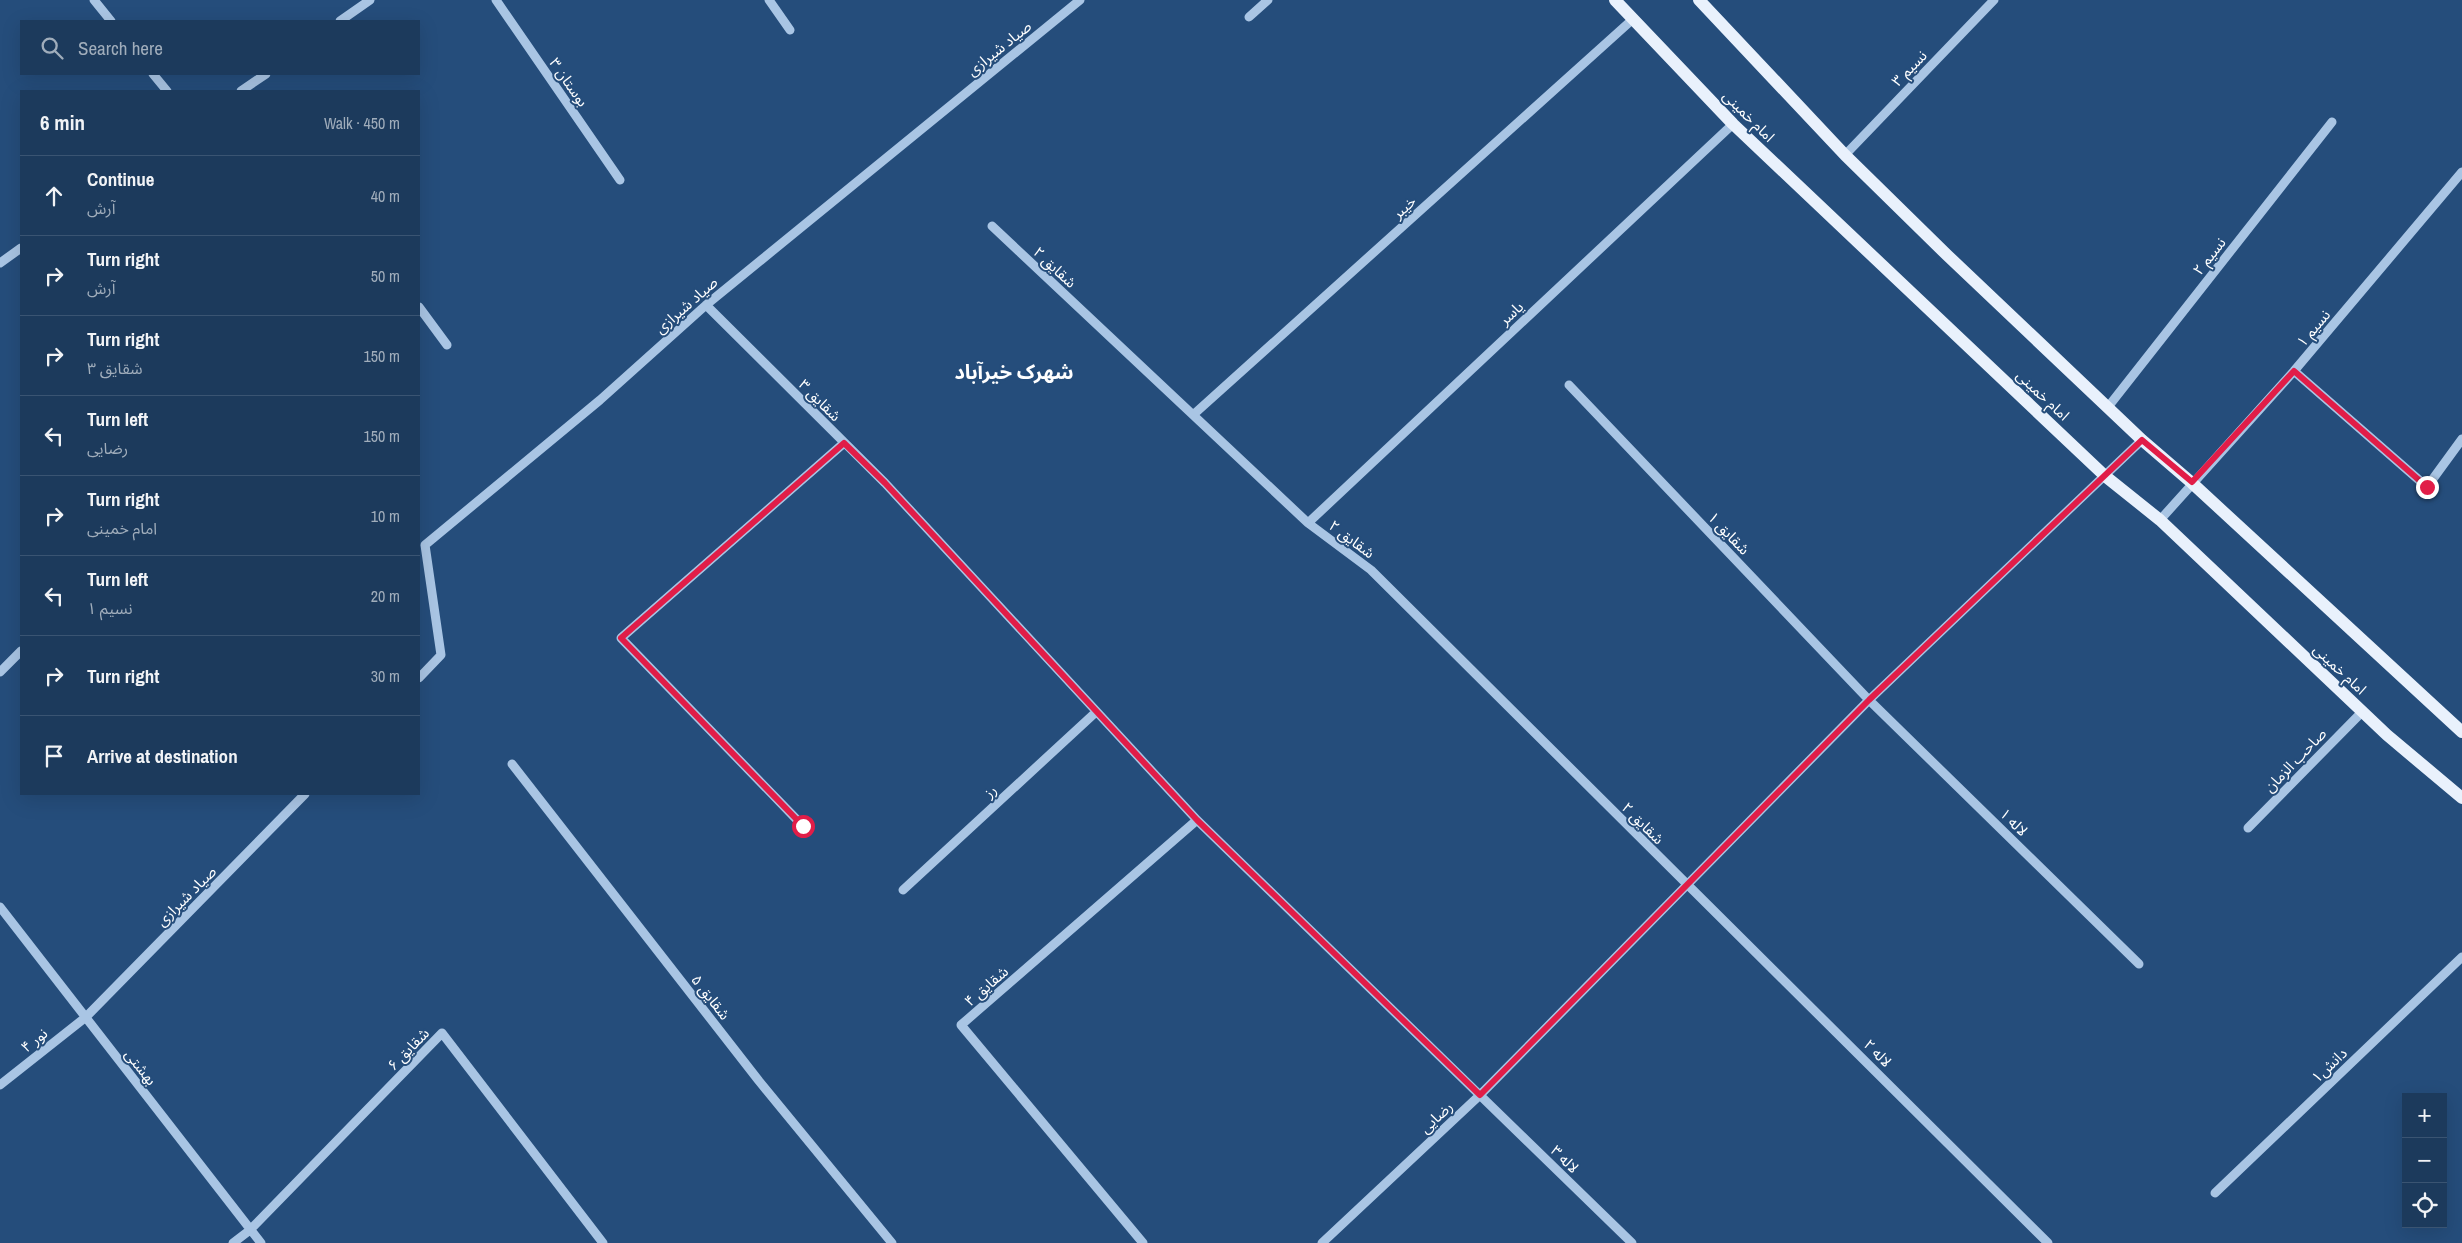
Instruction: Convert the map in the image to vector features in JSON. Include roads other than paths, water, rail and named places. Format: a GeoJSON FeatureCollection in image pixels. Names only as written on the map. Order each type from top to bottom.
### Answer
{"type":"FeatureCollection","features":[{"type":"Feature","properties":{"kind":"main road","name":"امام خمینی"},"geometry":{"type":"LineString","coordinates":[[1615,0],[1733,124],[2105,476],[2160,520],[2362,712],[2462,798]]}},
{"type":"Feature","properties":{"kind":"main road"},"geometry":{"type":"LineString","coordinates":[[1699,0],[1845,155],[2142,440],[2192,482],[2462,732]]}},
{"type":"Feature","properties":{"kind":"street"},"geometry":{"type":"LineString","coordinates":[[94,0],[110,20]]}},
{"type":"Feature","properties":{"kind":"street"},"geometry":{"type":"LineString","coordinates":[[341,20],[370,0]]}},
{"type":"Feature","properties":{"kind":"street","name":"بوستان ۳"},"geometry":{"type":"LineString","coordinates":[[496,0],[620,180]]}},
{"type":"Feature","properties":{"kind":"street"},"geometry":{"type":"LineString","coordinates":[[769,0],[790,30]]}},
{"type":"Feature","properties":{"kind":"street","name":"صیاد شیرازی"},"geometry":{"type":"LineString","coordinates":[[420,677],[441,655],[425,545],[600,400],[706,305],[1080,0]]}},
{"type":"Feature","properties":{"kind":"street"},"geometry":{"type":"LineString","coordinates":[[1249,17],[1268,0]]}},
{"type":"Feature","properties":{"kind":"street","name":"نسیم ۳"},"geometry":{"type":"LineString","coordinates":[[1845,155],[1994,0]]}},
{"type":"Feature","properties":{"kind":"street","name":"خیبر"},"geometry":{"type":"LineString","coordinates":[[1193,415],[1633,19]]}},
{"type":"Feature","properties":{"kind":"street"},"geometry":{"type":"LineString","coordinates":[[154,75],[166,90]]}},
{"type":"Feature","properties":{"kind":"street"},"geometry":{"type":"LineString","coordinates":[[253,88],[265,75]]}},
{"type":"Feature","properties":{"kind":"street","name":"نسیم ۲"},"geometry":{"type":"LineString","coordinates":[[2108,406],[2332,122]]}},
{"type":"Feature","properties":{"kind":"street","name":"یاسر"},"geometry":{"type":"LineString","coordinates":[[1308,523],[1733,124]]}},
{"type":"Feature","properties":{"kind":"street","name":"نسیم ۱"},"geometry":{"type":"LineString","coordinates":[[2160,520],[2192,482],[2294,371],[2462,172]]}},
{"type":"Feature","properties":{"kind":"street","name":"شقایق ۲"},"geometry":{"type":"LineString","coordinates":[[992,226],[1308,523],[1371,570],[1686,885]]}},
{"type":"Feature","properties":{"kind":"street"},"geometry":{"type":"LineString","coordinates":[[0,263],[20,249]]}},
{"type":"Feature","properties":{"kind":"street","name":"شقایق ۳"},"geometry":{"type":"LineString","coordinates":[[706,305],[885,483],[1197,820],[1480,1095]]}},
{"type":"Feature","properties":{"kind":"street"},"geometry":{"type":"LineString","coordinates":[[420,309],[448,345]]}},
{"type":"Feature","properties":{"kind":"street"},"geometry":{"type":"LineString","coordinates":[[2294,371],[2427,487],[2462,439]]}},
{"type":"Feature","properties":{"kind":"street","name":"شقایق ۱"},"geometry":{"type":"LineString","coordinates":[[1569,385],[1869,700]]}},
{"type":"Feature","properties":{"kind":"street","name":"رضایی"},"geometry":{"type":"LineString","coordinates":[[1322,1243],[1480,1095],[1869,700],[2142,440]]}},
{"type":"Feature","properties":{"kind":"street"},"geometry":{"type":"LineString","coordinates":[[803,826],[621,638],[844,443]]}},
{"type":"Feature","properties":{"kind":"street"},"geometry":{"type":"LineString","coordinates":[[0,672],[20,652]]}},
{"type":"Feature","properties":{"kind":"street","name":"لاله ۱"},"geometry":{"type":"LineString","coordinates":[[1869,700],[2139,964]]}},
{"type":"Feature","properties":{"kind":"street","name":"رز"},"geometry":{"type":"LineString","coordinates":[[903,890],[1096,712]]}},
{"type":"Feature","properties":{"kind":"street","name":"صاحب الزمان"},"geometry":{"type":"LineString","coordinates":[[2248,828],[2362,712]]}},
{"type":"Feature","properties":{"kind":"street","name":"شقایق ۵"},"geometry":{"type":"LineString","coordinates":[[512,764],[759,1081],[892,1243]]}},
{"type":"Feature","properties":{"kind":"street","name":"صیاد شیرازی"},"geometry":{"type":"LineString","coordinates":[[86,1017],[304,795]]}},
{"type":"Feature","properties":{"kind":"street","name":"شقایق ۴"},"geometry":{"type":"LineString","coordinates":[[1143,1243],[961,1025],[1197,820]]}},
{"type":"Feature","properties":{"kind":"street","name":"لاله ۲"},"geometry":{"type":"LineString","coordinates":[[1686,885],[1823,1017],[2048,1243]]}},
{"type":"Feature","properties":{"kind":"street","name":"بهشتی"},"geometry":{"type":"LineString","coordinates":[[0,908],[261,1243]]}},
{"type":"Feature","properties":{"kind":"street","name":"دانش۱"},"geometry":{"type":"LineString","coordinates":[[2215,1193],[2462,958]]}},
{"type":"Feature","properties":{"kind":"street","name":"نور ۴"},"geometry":{"type":"LineString","coordinates":[[0,1085],[86,1017]]}},
{"type":"Feature","properties":{"kind":"street","name":"شقایق ۶"},"geometry":{"type":"LineString","coordinates":[[250,1230],[442,1033],[603,1243]]}},
{"type":"Feature","properties":{"kind":"street","name":"لاله ۳"},"geometry":{"type":"LineString","coordinates":[[1480,1095],[1632,1243]]}},
{"type":"Feature","properties":{"kind":"street"},"geometry":{"type":"LineString","coordinates":[[233,1243],[250,1230]]}},
{"type":"Feature","properties":{"kind":"district","name":"شهرک خیرآباد"},"geometry":{"type":"Point","coordinates":[1014,371]}}]}
